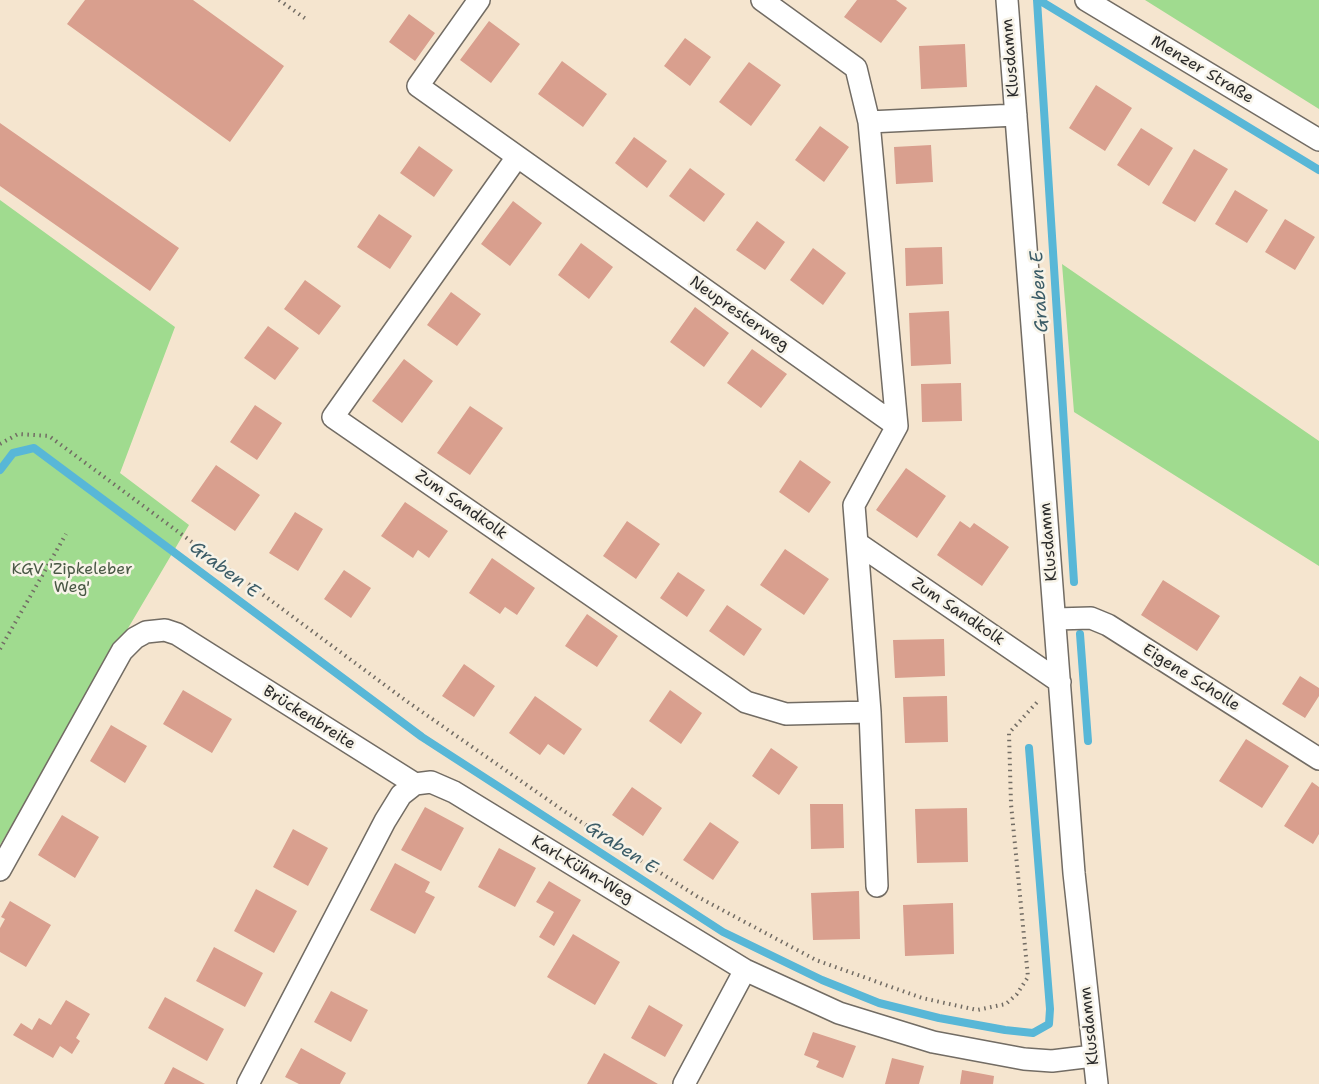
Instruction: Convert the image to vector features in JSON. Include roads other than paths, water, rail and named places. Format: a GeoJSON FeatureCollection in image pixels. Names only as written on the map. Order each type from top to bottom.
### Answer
{"type":"FeatureCollection","features":[{"type":"Feature","properties":{"kind":"street","name":"Neupresterweg"},"geometry":{"type":"LineString","coordinates":[[479,0],[418,86],[897,426]]}},
{"type":"Feature","properties":{"kind":"street"},"geometry":{"type":"LineString","coordinates":[[762,0],[856,68],[869,122],[897,426],[854,505],[870,712],[877,886]]}},
{"type":"Feature","properties":{"kind":"street","name":"Klusdamm"},"geometry":{"type":"LineString","coordinates":[[1007,0],[1074,873],[1097,1084]]}},
{"type":"Feature","properties":{"kind":"street","name":"Menzer Straße"},"geometry":{"type":"LineString","coordinates":[[1086,0],[1319,140]]}},
{"type":"Feature","properties":{"kind":"street"},"geometry":{"type":"LineString","coordinates":[[869,122],[1016,115]]}},
{"type":"Feature","properties":{"kind":"street","name":"Zum Sandkolk"},"geometry":{"type":"LineString","coordinates":[[517,158],[333,417],[746,702],[786,714],[870,712]]}},
{"type":"Feature","properties":{"kind":"street","name":"Zum Sandkolk"},"geometry":{"type":"LineString","coordinates":[[857,543],[1059,682]]}},
{"type":"Feature","properties":{"kind":"street","name":"Eigene Scholle"},"geometry":{"type":"LineString","coordinates":[[1055,619],[1090,618],[1108,625],[1319,759]]}},
{"type":"Feature","properties":{"kind":"street","name":"Brückenbreite"},"geometry":{"type":"LineString","coordinates":[[0,870],[122,651],[135,638],[146,632],[165,630],[177,634],[415,784]]}},
{"type":"Feature","properties":{"kind":"street","name":"Karl-Kühn-Weg"},"geometry":{"type":"LineString","coordinates":[[415,784],[431,782],[454,792],[745,970],[839,1013],[933,1042],[1024,1059],[1052,1061],[1093,1056]]}},
{"type":"Feature","properties":{"kind":"street"},"geometry":{"type":"LineString","coordinates":[[248,1084],[385,821],[401,795],[415,784]]}},
{"type":"Feature","properties":{"kind":"street"},"geometry":{"type":"LineString","coordinates":[[684,1084],[745,970]]}},
{"type":"Feature","properties":{"kind":"waterway","name":"Graben E"},"geometry":{"type":"LineString","coordinates":[[1037,0],[1074,582]]}},
{"type":"Feature","properties":{"kind":"waterway"},"geometry":{"type":"LineString","coordinates":[[1039,0],[1319,170]]}},
{"type":"Feature","properties":{"kind":"waterway","name":"Graben E"},"geometry":{"type":"LineString","coordinates":[[0,470],[13,453],[34,448],[422,737],[723,932],[822,980],[879,1003],[939,1018],[1005,1030],[1033,1033],[1049,1024],[1050,1009],[1029,748]]}},
{"type":"Feature","properties":{"kind":"waterway","name":"Graben E"},"geometry":{"type":"LineString","coordinates":[[1080,634],[1088,741]]}},
{"type":"Feature","properties":{"kind":"park label","name":"KGV 'Zipkeleber Weg'"},"geometry":{"type":"Point","coordinates":[72,579]}}]}
